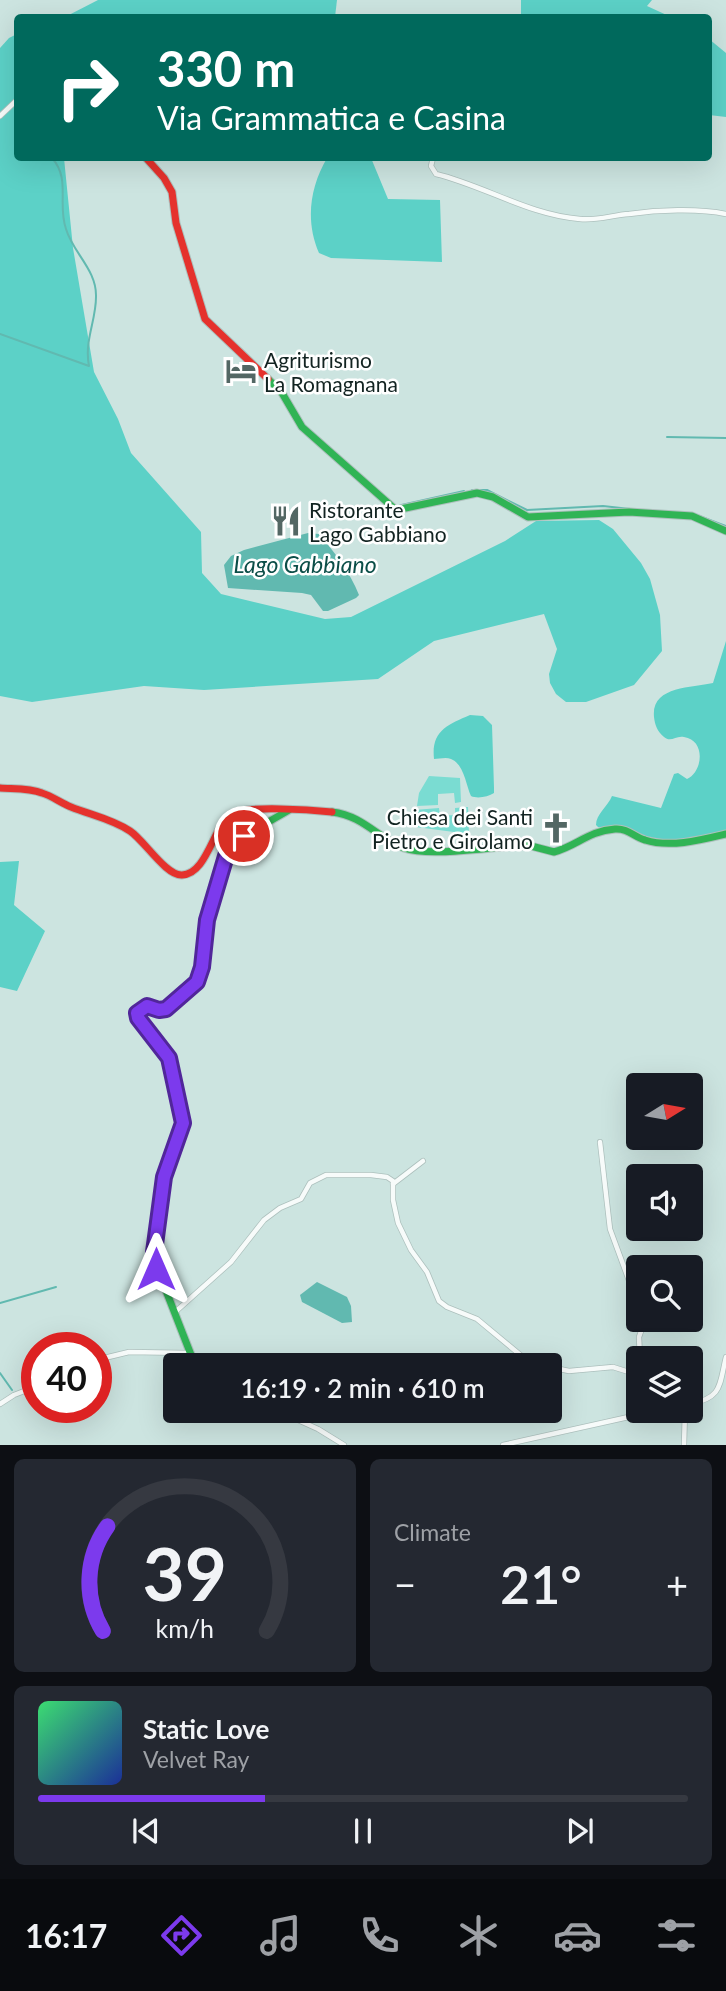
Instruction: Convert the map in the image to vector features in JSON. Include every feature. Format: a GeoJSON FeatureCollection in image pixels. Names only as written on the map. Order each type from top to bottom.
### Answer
{"type":"FeatureCollection","features":[{"type":"Feature","properties":{"kind":"street"},"geometry":{"type":"LineString","coordinates":[[0,116],[14,103]]}},
{"type":"Feature","properties":{"kind":"street"},"geometry":{"type":"LineString","coordinates":[[149,161],[172,192],[176,223],[205,319],[282,393],[302,427],[396,510],[477,493],[493,497],[528,517],[629,512],[692,516],[726,531]]}},
{"type":"Feature","properties":{"kind":"street"},"geometry":{"type":"LineString","coordinates":[[432,161],[431,170],[436,174],[563,217],[588,220],[652,212],[706,211],[726,214]]}},
{"type":"Feature","properties":{"kind":"street"},"geometry":{"type":"LineString","coordinates":[[0,788],[46,794],[76,809],[109,820],[132,832],[172,873],[179,876],[185,876],[197,866],[214,842],[220,824],[231,814],[243,811],[289,809],[351,815],[399,846],[418,852],[527,846],[552,852],[591,834],[619,829],[645,841],[673,843],[726,834]]}},
{"type":"Feature","properties":{"kind":"street"},"geometry":{"type":"LineString","coordinates":[[112,1356],[129,1352],[190,1353],[154,1264],[164,1177],[183,1119],[169,1058],[137,1013],[147,1006],[166,1009],[197,982],[202,967],[207,920],[226,856],[244,836],[289,809]]}},
{"type":"Feature","properties":{"kind":"street"},"geometry":{"type":"LineString","coordinates":[[600,1142],[610,1229],[626,1272]]}},
{"type":"Feature","properties":{"kind":"street"},"geometry":{"type":"LineString","coordinates":[[393,1184],[423,1161]]}},
{"type":"Feature","properties":{"kind":"street"},"geometry":{"type":"LineString","coordinates":[[174,1313],[231,1262],[264,1220],[280,1208],[301,1199],[310,1184],[326,1175],[360,1174],[387,1177],[393,1184],[393,1203],[398,1223],[411,1250],[427,1272],[439,1301],[477,1319],[518,1353]]}},
{"type":"Feature","properties":{"kind":"street"},"geometry":{"type":"LineString","coordinates":[[703,1401],[714,1395],[726,1357]]}},
{"type":"Feature","properties":{"kind":"street"},"geometry":{"type":"LineString","coordinates":[[562,1369],[613,1367],[626,1371]]}},
{"type":"Feature","properties":{"kind":"street"},"geometry":{"type":"LineString","coordinates":[[0,1404],[21,1393]]}},
{"type":"Feature","properties":{"kind":"street"},"geometry":{"type":"LineString","coordinates":[[503,1445],[626,1418]]}},
{"type":"Feature","properties":{"kind":"street"},"geometry":{"type":"LineString","coordinates":[[304,1423],[344,1445]]}},
{"type":"Feature","properties":{"kind":"street"},"geometry":{"type":"LineString","coordinates":[[684,1445],[685,1423]]}},
{"type":"Feature","properties":{"kind":"shaded area"},"geometry":{"type":"Polygon","coordinates":[[[98,0],[337,0],[335,14],[71,14],[98,0]]]}},
{"type":"Feature","properties":{"kind":"shaded area"},"geometry":{"type":"Polygon","coordinates":[[[521,0],[652,0],[647,6],[664,14],[521,14],[521,0]]]}},
{"type":"Feature","properties":{"kind":"shaded area"},"geometry":{"type":"Polygon","coordinates":[[[14,36],[14,161],[64,161],[73,248],[94,372],[118,419],[131,453],[201,532],[202,573],[221,594],[325,619],[351,617],[505,541],[536,521],[599,520],[613,529],[641,563],[650,579],[660,615],[662,651],[634,685],[586,702],[566,702],[556,694],[550,683],[549,674],[557,649],[544,614],[434,641],[378,679],[204,690],[144,686],[32,702],[0,696],[0,48],[14,36]]]}},
{"type":"Feature","properties":{"kind":"shaded area"},"geometry":{"type":"Polygon","coordinates":[[[712,41],[726,53],[726,117],[712,115],[712,41]]]}},
{"type":"Feature","properties":{"kind":"shaded area"},"geometry":{"type":"Polygon","coordinates":[[[325,161],[372,161],[388,199],[440,200],[442,262],[331,258],[319,253],[312,229],[311,204],[325,161]]]}},
{"type":"Feature","properties":{"kind":"shaded area"},"geometry":{"type":"Polygon","coordinates":[[[726,641],[726,831],[670,841],[644,838],[630,830],[598,827],[598,817],[612,796],[661,808],[674,774],[678,773],[687,779],[696,770],[700,756],[696,744],[684,737],[664,737],[656,725],[655,707],[659,699],[674,690],[713,683],[726,641]]]}},
{"type":"Feature","properties":{"kind":"shaded area"},"geometry":{"type":"Polygon","coordinates":[[[470,715],[483,716],[492,725],[494,793],[489,796],[471,796],[459,765],[447,758],[434,759],[435,742],[442,730],[470,715]]]}},
{"type":"Feature","properties":{"kind":"shaded area"},"geometry":{"type":"Polygon","coordinates":[[[429,776],[460,778],[461,802],[455,803],[454,793],[438,794],[438,805],[417,806],[419,793],[429,776]]]}},
{"type":"Feature","properties":{"kind":"shaded area"},"geometry":{"type":"Polygon","coordinates":[[[468,807],[469,834],[416,827],[414,810],[439,808],[440,816],[455,815],[455,808],[468,807]]]}},
{"type":"Feature","properties":{"kind":"shaded area"},"geometry":{"type":"Polygon","coordinates":[[[19,861],[14,905],[45,931],[17,991],[0,987],[0,862],[19,861]]]}},
{"type":"Feature","properties":{"kind":"water","name":"Lago Gabbiano"},"geometry":{"type":"Polygon","coordinates":[[[308,533],[319,534],[336,556],[359,595],[356,598],[323,611],[311,595],[228,588],[224,565],[231,556],[308,533]]]}},
{"type":"Feature","properties":{"kind":"water"},"geometry":{"type":"Polygon","coordinates":[[[317,1282],[347,1297],[351,1306],[352,1322],[342,1323],[302,1302],[300,1295],[317,1282]]]}},
{"type":"Feature","properties":{"kind":"waterway"},"geometry":{"type":"LineString","coordinates":[[0,334],[89,366],[88,348],[95,306],[95,287],[93,278],[66,229],[61,174],[54,161]]}},
{"type":"Feature","properties":{"kind":"waterway"},"geometry":{"type":"LineString","coordinates":[[667,437],[726,438]]}},
{"type":"Feature","properties":{"kind":"waterway"},"geometry":{"type":"LineString","coordinates":[[472,490],[487,490],[527,510],[603,506],[630,509]]}},
{"type":"Feature","properties":{"kind":"waterway"},"geometry":{"type":"LineString","coordinates":[[397,506],[464,491]]}},
{"type":"Feature","properties":{"kind":"waterway"},"geometry":{"type":"LineString","coordinates":[[694,514],[726,526]]}},
{"type":"Feature","properties":{"kind":"waterway"},"geometry":{"type":"LineString","coordinates":[[0,1303],[56,1287]]}},
{"type":"Feature","properties":{"kind":"waterway"},"geometry":{"type":"LineString","coordinates":[[0,1373],[12,1390]]}},
{"type":"Feature","properties":{"kind":"traffic: fast"},"geometry":{"type":"LineString","coordinates":[[268,379],[282,393],[302,427],[396,510],[477,493],[493,497],[528,517],[629,512],[692,516],[726,531]]}},
{"type":"Feature","properties":{"kind":"traffic: fast"},"geometry":{"type":"LineString","coordinates":[[190,1353],[154,1260],[165,1173],[182,1126],[182,1115],[169,1058],[137,1013],[147,1006],[166,1009],[197,982],[202,967],[207,920],[226,856],[244,836],[289,810]]}},
{"type":"Feature","properties":{"kind":"traffic: fast"},"geometry":{"type":"LineString","coordinates":[[332,812],[353,818],[394,844],[415,851],[429,852],[531,846],[554,852],[597,833],[615,829],[624,830],[645,840],[665,843],[726,834]]}},
{"type":"Feature","properties":{"kind":"traffic: jam"},"geometry":{"type":"LineString","coordinates":[[149,161],[172,192],[176,223],[205,319],[268,379]]}},
{"type":"Feature","properties":{"kind":"traffic: jam"},"geometry":{"type":"LineString","coordinates":[[0,788],[37,791],[116,823],[136,836],[169,870],[182,875],[191,873],[198,867],[219,829],[231,814],[264,809],[332,812]]}},
{"type":"Feature","properties":{"kind":"place","name":"Agriturismo La Romagnana"},"geometry":{"type":"Point","coordinates":[241,371]}},
{"type":"Feature","properties":{"kind":"place","name":"Ristorante Lago Gabbiano"},"geometry":{"type":"Point","coordinates":[286,521]}},
{"type":"Feature","properties":{"kind":"place","name":"Chiesa dei Santi Pietro e Girolamo"},"geometry":{"type":"Point","coordinates":[556,828]}},
{"type":"Feature","properties":{"kind":"route"},"geometry":{"type":"LineString","coordinates":[[156,1269],[154,1252],[164,1177],[183,1123],[169,1058],[137,1013],[147,1006],[166,1009],[197,982],[202,967],[207,920],[226,856],[244,836]]}}]}
